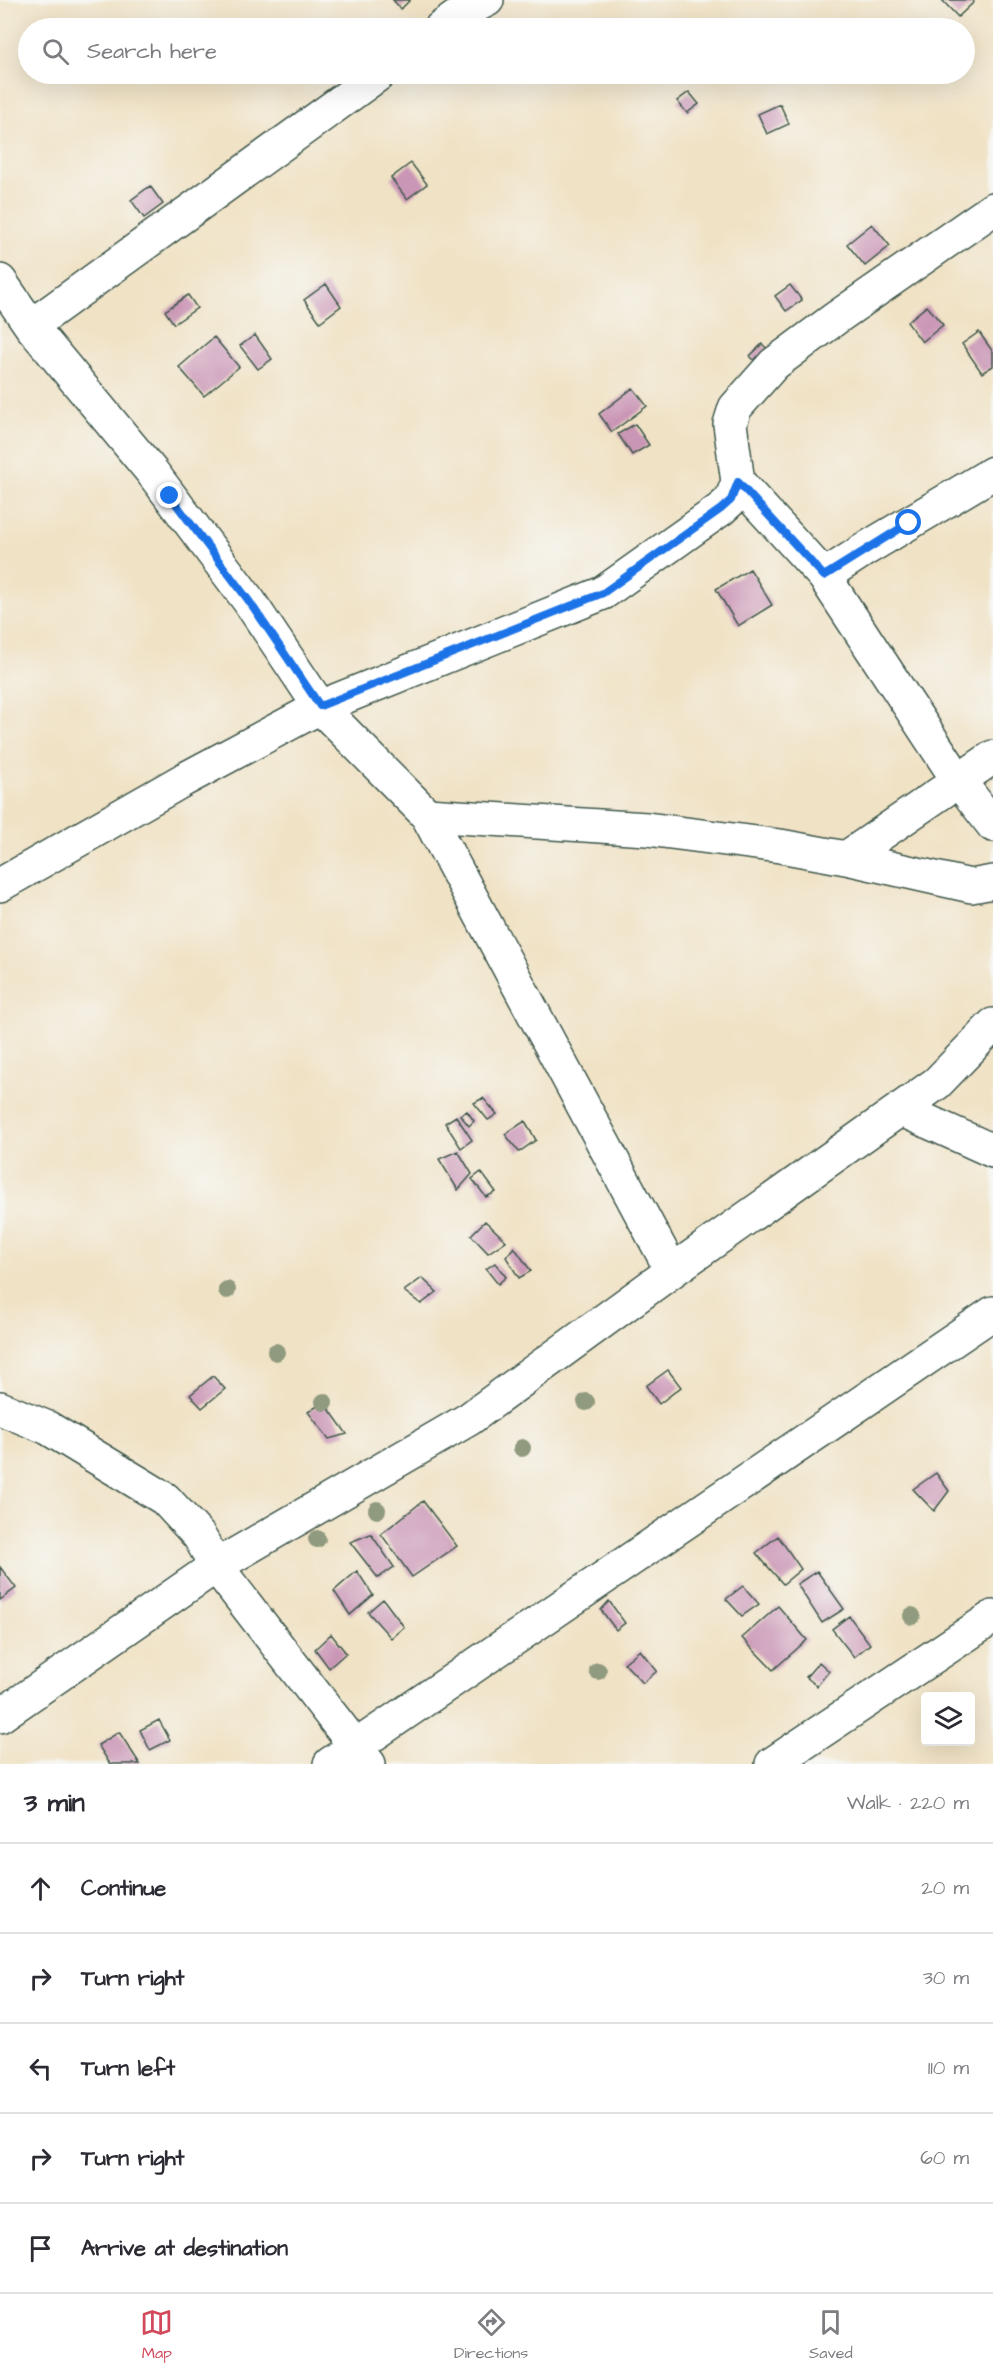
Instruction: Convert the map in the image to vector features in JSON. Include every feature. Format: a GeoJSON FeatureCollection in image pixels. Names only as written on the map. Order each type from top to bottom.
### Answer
{"type":"FeatureCollection","features":[{"type":"Feature","properties":{"kind":"street"},"geometry":{"type":"LineString","coordinates":[[31,326],[365,84]]}},
{"type":"Feature","properties":{"kind":"street"},"geometry":{"type":"LineString","coordinates":[[0,885],[185,778],[320,706],[603,593],[731,500],[738,482],[730,424],[735,408],[774,364],[993,209]]}},
{"type":"Feature","properties":{"kind":"street"},"geometry":{"type":"LineString","coordinates":[[0,281],[31,326],[158,480],[249,601],[320,706],[427,816],[672,1271]]}},
{"type":"Feature","properties":{"kind":"street"},"geometry":{"type":"LineString","coordinates":[[824,576],[993,473]]}},
{"type":"Feature","properties":{"kind":"street"},"geometry":{"type":"LineString","coordinates":[[738,482],[824,576],[958,780],[993,825]]}},
{"type":"Feature","properties":{"kind":"street"},"geometry":{"type":"LineString","coordinates":[[846,858],[993,758]]}},
{"type":"Feature","properties":{"kind":"street"},"geometry":{"type":"LineString","coordinates":[[427,816],[646,829],[780,846],[971,886],[993,882]]}},
{"type":"Feature","properties":{"kind":"street"},"geometry":{"type":"LineString","coordinates":[[0,1716],[216,1566],[470,1419],[672,1271],[937,1083],[993,1025]]}},
{"type":"Feature","properties":{"kind":"street"},"geometry":{"type":"LineString","coordinates":[[900,1109],[993,1151]]}},
{"type":"Feature","properties":{"kind":"street"},"geometry":{"type":"LineString","coordinates":[[330,1764],[362,1755],[993,1313]]}},
{"type":"Feature","properties":{"kind":"street"},"geometry":{"type":"LineString","coordinates":[[0,1408],[48,1428],[165,1499],[199,1536],[216,1566],[362,1755]]}},
{"type":"Feature","properties":{"kind":"street"},"geometry":{"type":"LineString","coordinates":[[772,1764],[993,1617]]}},
{"type":"Feature","properties":{"kind":"building"},"geometry":{"type":"Polygon","coordinates":[[[393,0],[410,0],[401,9],[393,0]]]}},
{"type":"Feature","properties":{"kind":"building"},"geometry":{"type":"Polygon","coordinates":[[[942,0],[971,0],[974,2],[958,17],[942,0]]]}},
{"type":"Feature","properties":{"kind":"building"},"geometry":{"type":"Polygon","coordinates":[[[689,92],[699,104],[687,113],[677,101],[689,92]]]}},
{"type":"Feature","properties":{"kind":"building"},"geometry":{"type":"Polygon","coordinates":[[[780,104],[789,124],[767,134],[758,114],[780,104]]]}},
{"type":"Feature","properties":{"kind":"building"},"geometry":{"type":"Polygon","coordinates":[[[411,163],[427,184],[407,199],[391,178],[411,163]]]}},
{"type":"Feature","properties":{"kind":"building"},"geometry":{"type":"Polygon","coordinates":[[[150,186],[163,204],[144,218],[131,200],[150,186]]]}},
{"type":"Feature","properties":{"kind":"building"},"geometry":{"type":"Polygon","coordinates":[[[872,224],[890,246],[865,266],[847,244],[872,224]]]}},
{"type":"Feature","properties":{"kind":"building"},"geometry":{"type":"Polygon","coordinates":[[[326,284],[341,306],[320,322],[304,300],[326,284]]]}},
{"type":"Feature","properties":{"kind":"building"},"geometry":{"type":"Polygon","coordinates":[[[790,285],[802,300],[786,311],[775,296],[790,285]]]}},
{"type":"Feature","properties":{"kind":"building"},"geometry":{"type":"Polygon","coordinates":[[[188,295],[197,308],[174,324],[165,311],[188,295]]]}},
{"type":"Feature","properties":{"kind":"building"},"geometry":{"type":"Polygon","coordinates":[[[927,306],[943,325],[922,342],[907,322],[927,306]]]}},
{"type":"Feature","properties":{"kind":"building"},"geometry":{"type":"Polygon","coordinates":[[[979,332],[993,352],[993,366],[982,373],[962,344],[979,332]]]}},
{"type":"Feature","properties":{"kind":"building"},"geometry":{"type":"Polygon","coordinates":[[[255,335],[272,359],[258,369],[240,346],[255,335]]]}},
{"type":"Feature","properties":{"kind":"building"},"geometry":{"type":"Polygon","coordinates":[[[214,337],[239,367],[204,396],[179,367],[214,337]]]}},
{"type":"Feature","properties":{"kind":"building"},"geometry":{"type":"Polygon","coordinates":[[[762,344],[775,356],[763,369],[750,356],[762,344]]]}},
{"type":"Feature","properties":{"kind":"building"},"geometry":{"type":"Polygon","coordinates":[[[633,388],[647,406],[612,432],[599,414],[633,388]]]}},
{"type":"Feature","properties":{"kind":"building"},"geometry":{"type":"Polygon","coordinates":[[[635,424],[649,445],[632,455],[618,434],[635,424]]]}},
{"type":"Feature","properties":{"kind":"building"},"geometry":{"type":"Polygon","coordinates":[[[750,569],[772,605],[738,626],[716,589],[750,569]]]}},
{"type":"Feature","properties":{"kind":"building"},"geometry":{"type":"Polygon","coordinates":[[[483,1098],[497,1114],[488,1120],[474,1103],[483,1098]]]}},
{"type":"Feature","properties":{"kind":"building"},"geometry":{"type":"Polygon","coordinates":[[[467,1111],[474,1121],[469,1126],[460,1115],[467,1111]]]}},
{"type":"Feature","properties":{"kind":"building"},"geometry":{"type":"Polygon","coordinates":[[[456,1116],[472,1140],[461,1148],[445,1123],[456,1116]]]}},
{"type":"Feature","properties":{"kind":"building"},"geometry":{"type":"Polygon","coordinates":[[[525,1121],[536,1140],[519,1152],[505,1134],[525,1121]]]}},
{"type":"Feature","properties":{"kind":"building"},"geometry":{"type":"Polygon","coordinates":[[[458,1151],[472,1174],[458,1190],[439,1159],[458,1151]]]}},
{"type":"Feature","properties":{"kind":"building"},"geometry":{"type":"Polygon","coordinates":[[[481,1172],[496,1192],[486,1197],[472,1179],[481,1172]]]}},
{"type":"Feature","properties":{"kind":"building"},"geometry":{"type":"Polygon","coordinates":[[[485,1221],[506,1241],[488,1253],[471,1235],[485,1221]]]}},
{"type":"Feature","properties":{"kind":"building"},"geometry":{"type":"Polygon","coordinates":[[[514,1247],[531,1271],[519,1278],[506,1257],[514,1247]]]}},
{"type":"Feature","properties":{"kind":"building"},"geometry":{"type":"Polygon","coordinates":[[[495,1263],[506,1277],[498,1284],[486,1269],[495,1263]]]}},
{"type":"Feature","properties":{"kind":"building"},"geometry":{"type":"Polygon","coordinates":[[[422,1278],[437,1292],[421,1304],[404,1291],[422,1278]]]}},
{"type":"Feature","properties":{"kind":"building"},"geometry":{"type":"Polygon","coordinates":[[[668,1370],[681,1387],[659,1404],[646,1386],[668,1370]]]}},
{"type":"Feature","properties":{"kind":"building"},"geometry":{"type":"Polygon","coordinates":[[[213,1376],[225,1389],[202,1408],[190,1395],[213,1376]]]}},
{"type":"Feature","properties":{"kind":"building"},"geometry":{"type":"Polygon","coordinates":[[[324,1402],[347,1434],[329,1439],[308,1412],[324,1402]]]}},
{"type":"Feature","properties":{"kind":"building"},"geometry":{"type":"Polygon","coordinates":[[[936,1473],[949,1491],[934,1511],[913,1489],[936,1473]]]}},
{"type":"Feature","properties":{"kind":"building"},"geometry":{"type":"Polygon","coordinates":[[[423,1501],[457,1546],[412,1577],[381,1534],[423,1501]]]}},
{"type":"Feature","properties":{"kind":"building"},"geometry":{"type":"Polygon","coordinates":[[[371,1534],[394,1567],[378,1578],[350,1542],[371,1534]]]}},
{"type":"Feature","properties":{"kind":"building"},"geometry":{"type":"Polygon","coordinates":[[[778,1536],[801,1569],[783,1584],[756,1553],[778,1536]]]}},
{"type":"Feature","properties":{"kind":"building"},"geometry":{"type":"Polygon","coordinates":[[[0,1567],[16,1588],[0,1600],[0,1567]]]}},
{"type":"Feature","properties":{"kind":"building"},"geometry":{"type":"Polygon","coordinates":[[[357,1571],[373,1595],[350,1615],[334,1591],[357,1571]]]}},
{"type":"Feature","properties":{"kind":"building"},"geometry":{"type":"Polygon","coordinates":[[[817,1571],[844,1609],[822,1623],[797,1584],[817,1571]]]}},
{"type":"Feature","properties":{"kind":"building"},"geometry":{"type":"Polygon","coordinates":[[[743,1586],[759,1604],[742,1616],[726,1599],[743,1586]]]}},
{"type":"Feature","properties":{"kind":"building"},"geometry":{"type":"Polygon","coordinates":[[[383,1599],[404,1627],[391,1638],[368,1612],[383,1599]]]}},
{"type":"Feature","properties":{"kind":"building"},"geometry":{"type":"Polygon","coordinates":[[[609,1601],[625,1623],[616,1630],[601,1610],[609,1601]]]}},
{"type":"Feature","properties":{"kind":"building"},"geometry":{"type":"Polygon","coordinates":[[[778,1606],[807,1640],[773,1670],[742,1638],[778,1606]]]}},
{"type":"Feature","properties":{"kind":"building"},"geometry":{"type":"Polygon","coordinates":[[[849,1616],[870,1644],[854,1657],[832,1629],[849,1616]]]}},
{"type":"Feature","properties":{"kind":"building"},"geometry":{"type":"Polygon","coordinates":[[[331,1634],[346,1653],[329,1668],[315,1649],[331,1634]]]}},
{"type":"Feature","properties":{"kind":"building"},"geometry":{"type":"Polygon","coordinates":[[[640,1650],[657,1671],[643,1683],[624,1663],[640,1650]]]}},
{"type":"Feature","properties":{"kind":"building"},"geometry":{"type":"Polygon","coordinates":[[[819,1662],[829,1671],[817,1686],[806,1677],[819,1662]]]}},
{"type":"Feature","properties":{"kind":"building"},"geometry":{"type":"Polygon","coordinates":[[[159,1720],[170,1740],[150,1750],[140,1730],[159,1720]]]}},
{"type":"Feature","properties":{"kind":"building"},"geometry":{"type":"Polygon","coordinates":[[[119,1732],[140,1764],[110,1764],[98,1745],[119,1732]]]}},
{"type":"Feature","properties":{"kind":"route"},"geometry":{"type":"LineString","coordinates":[[170,496],[249,601],[320,706],[603,593],[721,509],[731,500],[738,482],[824,576],[909,523]]}}]}
